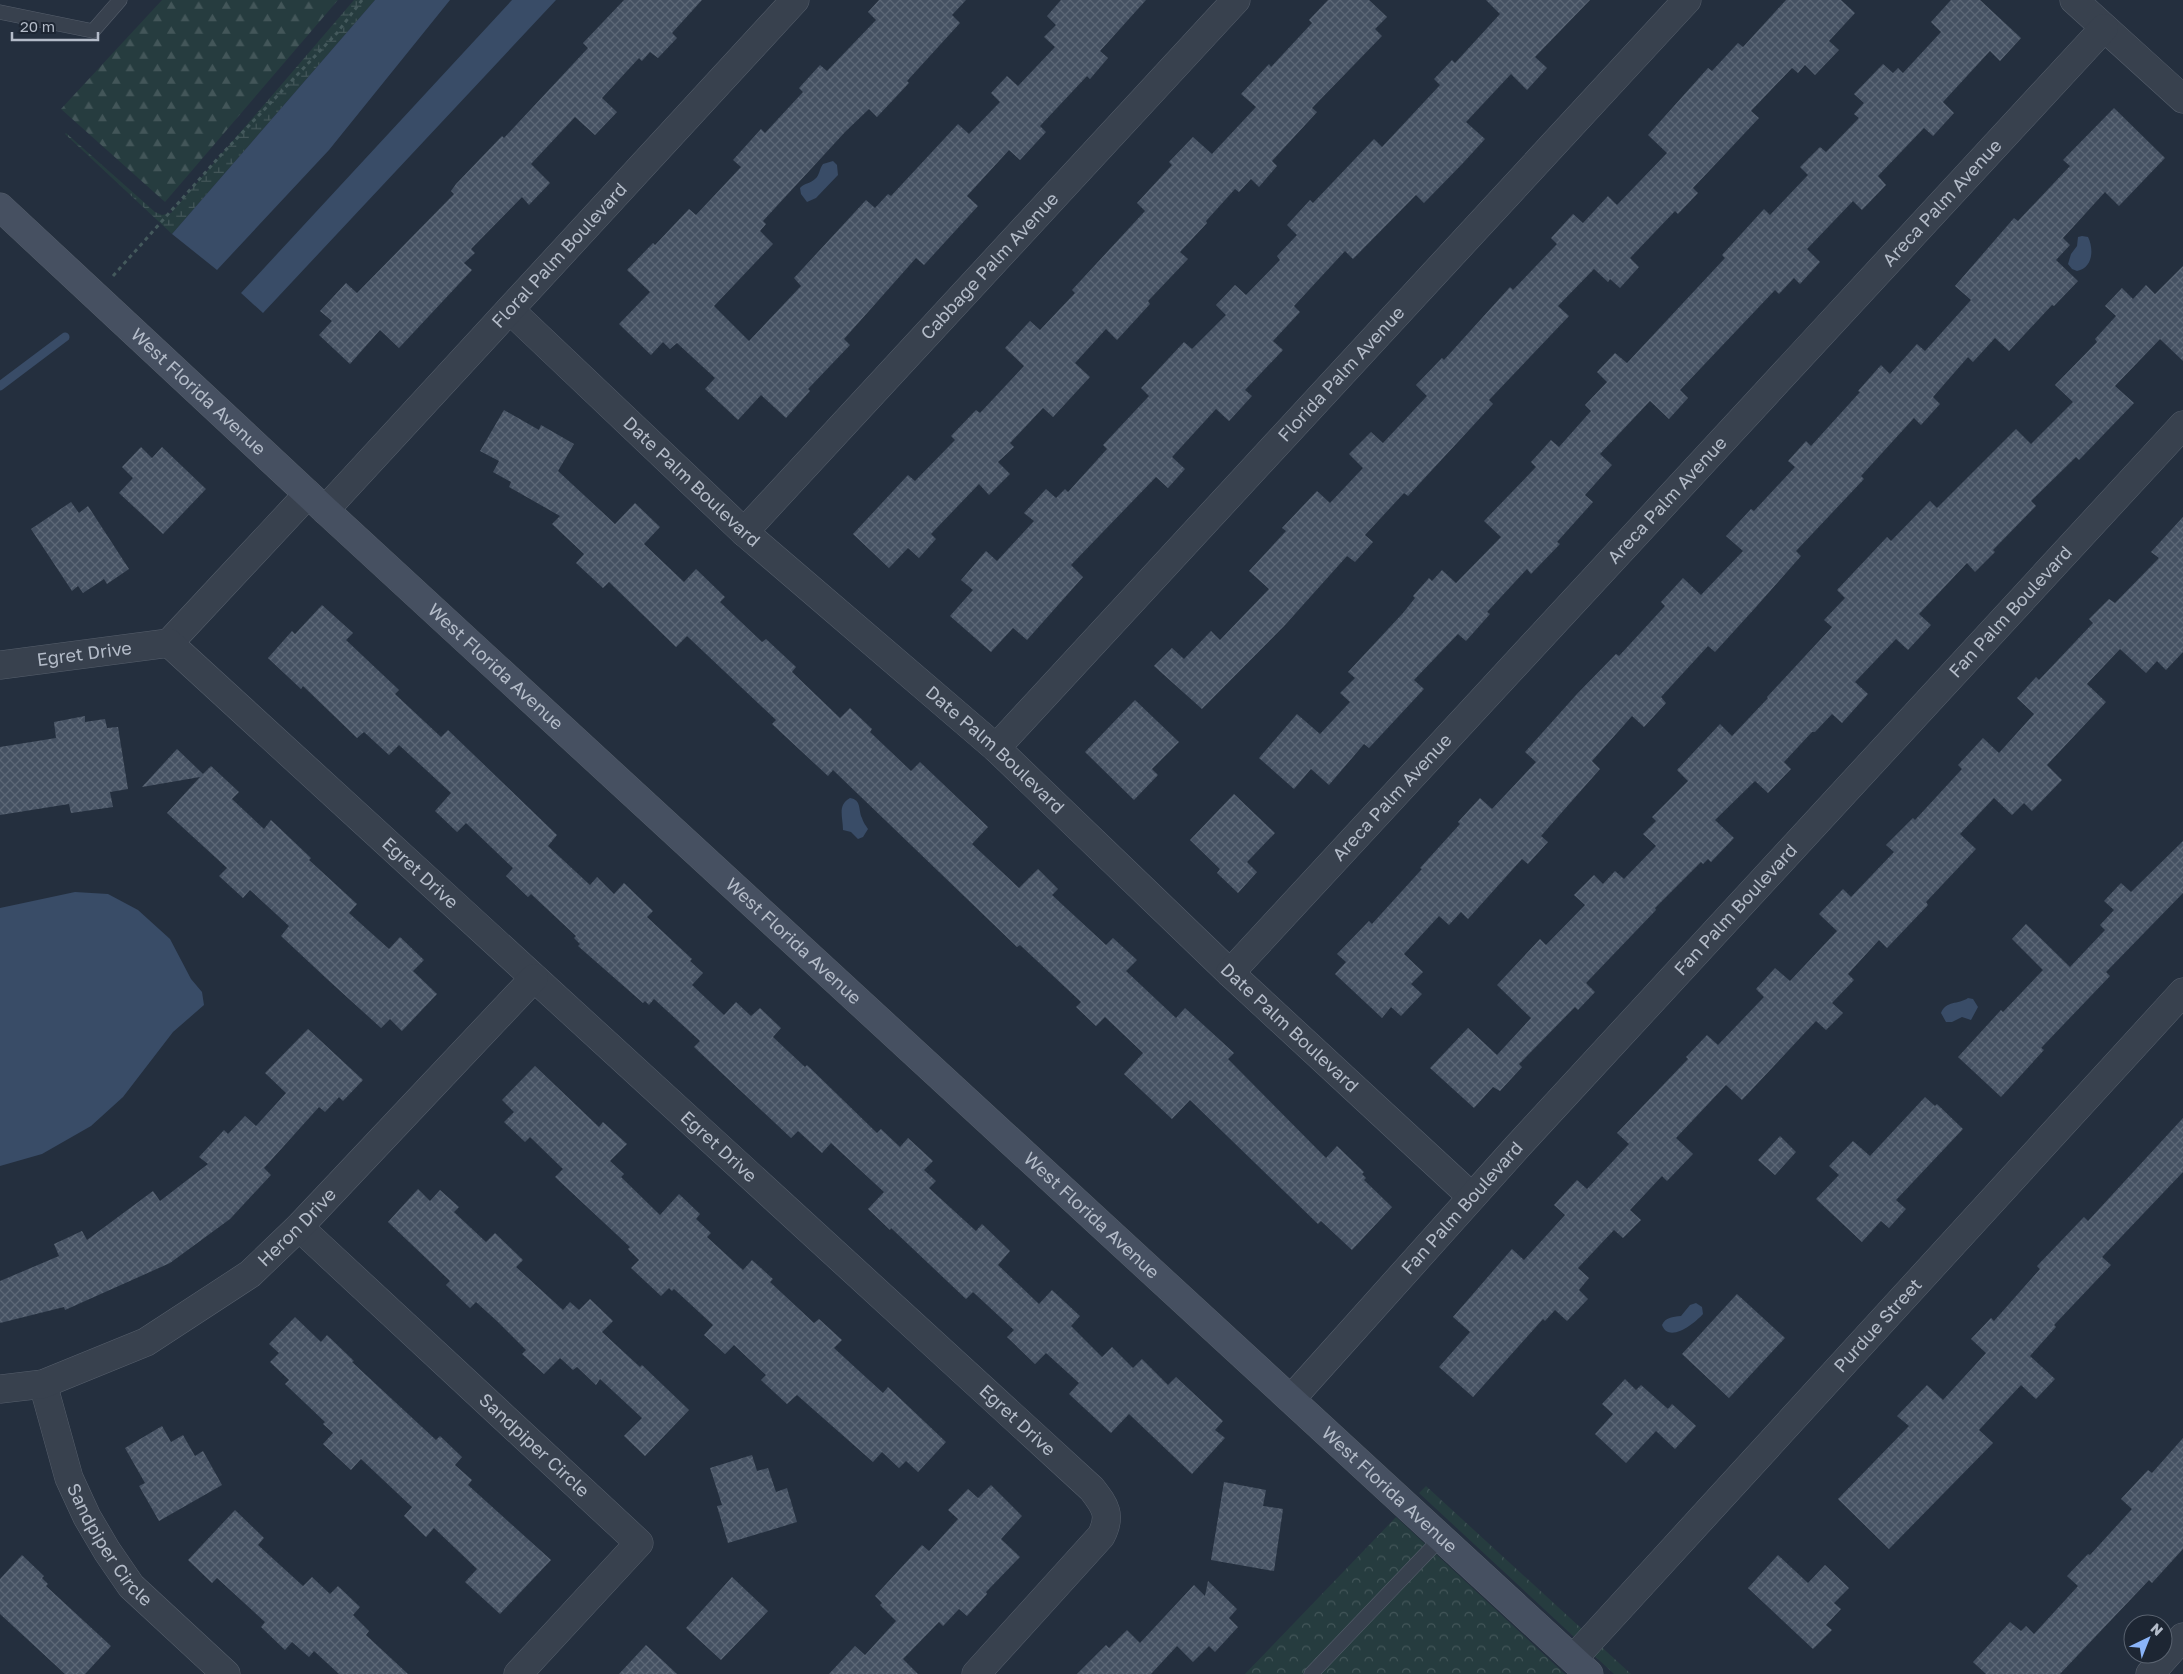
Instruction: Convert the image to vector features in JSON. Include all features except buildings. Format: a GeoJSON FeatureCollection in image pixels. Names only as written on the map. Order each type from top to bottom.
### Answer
{"type":"FeatureCollection","features":[{"type":"Feature","properties":{"kind":"street","name":"Floral Palm Boulevard"},"geometry":{"type":"LineString","coordinates":[[317,502],[510,310],[794,0]]}},
{"type":"Feature","properties":{"kind":"street","name":"Cabbage Palm Avenue"},"geometry":{"type":"LineString","coordinates":[[744,532],[1236,0]]}},
{"type":"Feature","properties":{"kind":"street","name":"Florida Palm Avenue"},"geometry":{"type":"LineString","coordinates":[[996,748],[1687,0]]}},
{"type":"Feature","properties":{"kind":"street"},"geometry":{"type":"LineString","coordinates":[[2074,0],[2183,99]]}},
{"type":"Feature","properties":{"kind":"street","name":"Areca Palm Avenue"},"geometry":{"type":"LineString","coordinates":[[1230,973],[2104,28]]}},
{"type":"Feature","properties":{"kind":"street","name":"West Florida Avenue"},"geometry":{"type":"LineString","coordinates":[[0,207],[317,502],[1292,1398],[1581,1667]]}},
{"type":"Feature","properties":{"kind":"street","name":"Date Palm Boulevard"},"geometry":{"type":"LineString","coordinates":[[510,310],[744,532],[996,748],[1230,973],[1472,1197]]}},
{"type":"Feature","properties":{"kind":"street","name":"Fan Palm Boulevard"},"geometry":{"type":"LineString","coordinates":[[1292,1398],[1472,1197],[2183,425]]}},
{"type":"Feature","properties":{"kind":"street"},"geometry":{"type":"LineString","coordinates":[[169,643],[317,502]]}},
{"type":"Feature","properties":{"kind":"street","name":"Egret Drive"},"geometry":{"type":"LineString","coordinates":[[0,665],[169,643],[1085,1482],[1105,1506],[1108,1524],[1101,1536],[976,1674]]}},
{"type":"Feature","properties":{"kind":"street","name":"Heron Drive"},"geometry":{"type":"LineString","coordinates":[[0,1389],[43,1384],[146,1342],[250,1274],[299,1227],[534,978]]}},
{"type":"Feature","properties":{"kind":"street","name":"Purdue Street"},"geometry":{"type":"LineString","coordinates":[[1581,1667],[2183,992]]}},
{"type":"Feature","properties":{"kind":"street","name":"Sandpiper Circle"},"geometry":{"type":"LineString","coordinates":[[299,1227],[639,1543],[518,1674]]}},
{"type":"Feature","properties":{"kind":"street","name":"Sandpiper Circle"},"geometry":{"type":"LineString","coordinates":[[43,1384],[69,1478],[87,1517],[107,1551],[131,1586],[226,1674]]}},
{"type":"Feature","properties":{"kind":"street"},"geometry":{"type":"LineString","coordinates":[[2150,1674],[2183,1638]]}},
{"type":"Feature","properties":{"kind":"lane"},"geometry":{"type":"LineString","coordinates":[[0,12],[93,31],[120,0]]}},
{"type":"Feature","properties":{"kind":"lane"},"geometry":{"type":"LineString","coordinates":[[1311,1674],[1442,1537]]}},
{"type":"Feature","properties":{"kind":"path"},"geometry":{"type":"LineString","coordinates":[[95,296],[221,155],[337,33],[362,0]]}},
{"type":"Feature","properties":{"kind":"green space"},"geometry":{"type":"Polygon","coordinates":[[[162,0],[338,0],[165,202],[61,109],[162,0]]]}},
{"type":"Feature","properties":{"kind":"green space"},"geometry":{"type":"Polygon","coordinates":[[[354,0],[375,0],[172,234],[65,134],[155,212],[162,215],[171,213],[354,0]]]}},
{"type":"Feature","properties":{"kind":"green space"},"geometry":{"type":"Polygon","coordinates":[[[1426,1486],[1631,1674],[1614,1674],[1419,1493],[1426,1486]]]}},
{"type":"Feature","properties":{"kind":"green space"},"geometry":{"type":"Polygon","coordinates":[[[1396,1517],[1565,1674],[1245,1674],[1396,1517]]]}},
{"type":"Feature","properties":{"kind":"water"},"geometry":{"type":"Polygon","coordinates":[[[375,0],[450,0],[329,150],[217,270],[172,234],[375,0]]]}},
{"type":"Feature","properties":{"kind":"water"},"geometry":{"type":"Polygon","coordinates":[[[512,0],[556,0],[263,313],[241,293],[512,0]]]}},
{"type":"Feature","properties":{"kind":"water"},"geometry":{"type":"Polygon","coordinates":[[[833,161],[837,165],[838,175],[816,198],[807,202],[801,194],[800,188],[817,177],[823,164],[833,161]]]}},
{"type":"Feature","properties":{"kind":"water"},"geometry":{"type":"Polygon","coordinates":[[[2078,237],[2088,237],[2091,257],[2086,266],[2077,271],[2068,264],[2071,254],[2077,246],[2078,237]]]}},
{"type":"Feature","properties":{"kind":"water"},"geometry":{"type":"Polygon","coordinates":[[[850,798],[858,803],[862,819],[868,829],[863,837],[858,839],[851,832],[843,830],[842,808],[843,804],[850,798]]]}},
{"type":"Feature","properties":{"kind":"water"},"geometry":{"type":"Polygon","coordinates":[[[75,892],[108,894],[138,910],[170,939],[191,979],[202,992],[204,1005],[173,1032],[123,1097],[91,1126],[42,1154],[0,1166],[0,908],[75,892]]]}},
{"type":"Feature","properties":{"kind":"water"},"geometry":{"type":"Polygon","coordinates":[[[1968,998],[1973,999],[1978,1007],[1971,1020],[1962,1017],[1952,1022],[1946,1022],[1941,1013],[1943,1009],[1949,1004],[1968,998]]]}},
{"type":"Feature","properties":{"kind":"water"},"geometry":{"type":"Polygon","coordinates":[[[1696,1303],[1702,1307],[1703,1314],[1699,1318],[1682,1330],[1670,1333],[1665,1330],[1662,1325],[1665,1320],[1681,1316],[1690,1305],[1696,1303]]]}},
{"type":"Feature","properties":{"kind":"waterway"},"geometry":{"type":"LineString","coordinates":[[0,386],[65,337]]}}]}
